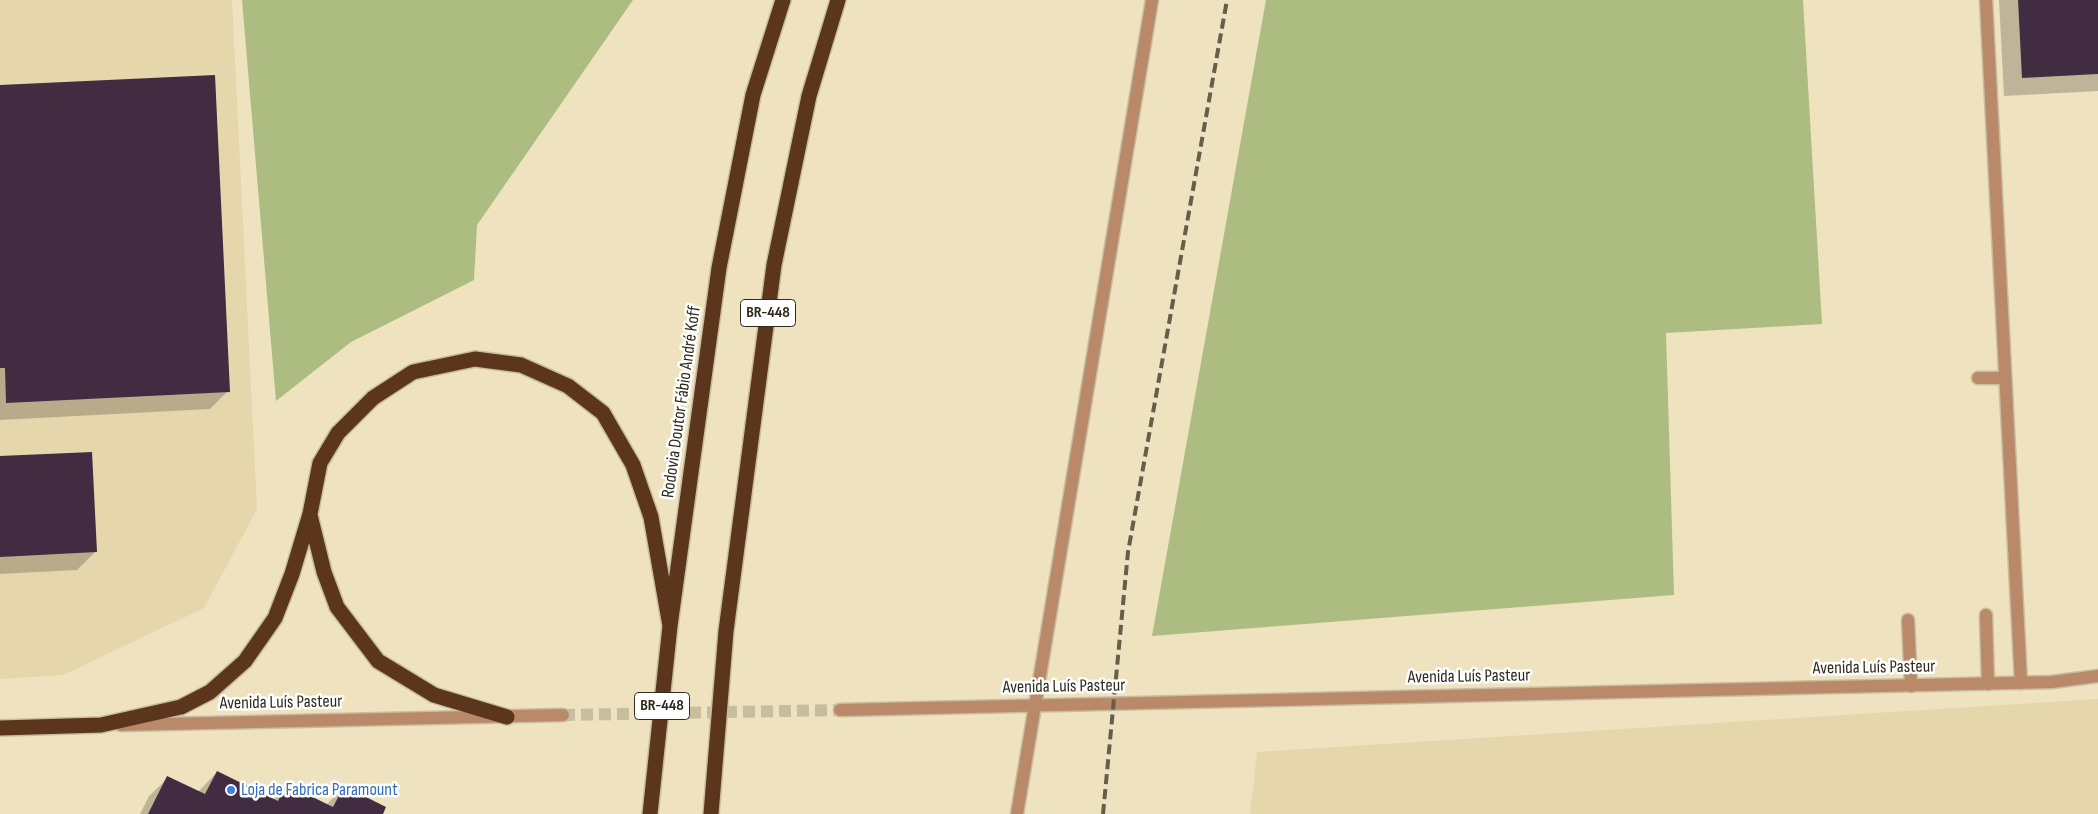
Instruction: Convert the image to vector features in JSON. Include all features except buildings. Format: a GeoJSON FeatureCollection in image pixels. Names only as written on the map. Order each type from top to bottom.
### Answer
{"type":"FeatureCollection","features":[{"type":"Feature","properties":{"kind":"highway","name":"Rodovia Doutor Fábio André Koff"},"geometry":{"type":"LineString","coordinates":[[650,814],[670,626],[719,268],[753,95],[782,0]]}},
{"type":"Feature","properties":{"kind":"highway","name":"BR-448"},"geometry":{"type":"LineString","coordinates":[[711,814],[726,632],[774,265],[809,96],[838,0]]}},
{"type":"Feature","properties":{"kind":"highway"},"geometry":{"type":"LineString","coordinates":[[101,725],[181,707],[210,692],[245,662],[275,618],[292,574],[310,514],[320,463],[338,433],[373,398],[413,372],[475,359],[521,365],[568,386],[603,413],[633,465],[651,517],[670,626]]}},
{"type":"Feature","properties":{"kind":"highway"},"geometry":{"type":"LineString","coordinates":[[310,514],[324,572],[337,607],[378,661],[434,695],[507,716]]}},
{"type":"Feature","properties":{"kind":"highway","name":"Avenida Luís Pasteur"},"geometry":{"type":"LineString","coordinates":[[0,728],[101,725]]}},
{"type":"Feature","properties":{"kind":"street"},"geometry":{"type":"LineString","coordinates":[[1016,814],[1152,0]]}},
{"type":"Feature","properties":{"kind":"street"},"geometry":{"type":"LineString","coordinates":[[1986,0],[2020,683]]}},
{"type":"Feature","properties":{"kind":"street"},"geometry":{"type":"LineString","coordinates":[[1978,378],[2005,378]]}},
{"type":"Feature","properties":{"kind":"street"},"geometry":{"type":"LineString","coordinates":[[1986,615],[1988,684]]}},
{"type":"Feature","properties":{"kind":"street"},"geometry":{"type":"LineString","coordinates":[[1908,620],[1911,686]]}},
{"type":"Feature","properties":{"kind":"street","name":"Avenida Luís Pasteur"},"geometry":{"type":"LineString","coordinates":[[840,710],[1988,684],[2052,682],[2098,676]]}},
{"type":"Feature","properties":{"kind":"street","name":"Avenida Luís Pasteur"},"geometry":{"type":"LineString","coordinates":[[101,725],[563,715]]}},
{"type":"Feature","properties":{"kind":"shaded area"},"geometry":{"type":"Polygon","coordinates":[[[0,0],[232,0],[257,509],[204,608],[63,675],[0,679],[0,0]]]}},
{"type":"Feature","properties":{"kind":"shaded area"},"geometry":{"type":"Polygon","coordinates":[[[2098,699],[2098,814],[1250,814],[1257,752],[2098,699]]]}},
{"type":"Feature","properties":{"kind":"green space"},"geometry":{"type":"Polygon","coordinates":[[[242,0],[633,0],[477,225],[474,280],[351,342],[276,401],[242,0]]]}},
{"type":"Feature","properties":{"kind":"green space"},"geometry":{"type":"Polygon","coordinates":[[[1266,0],[1803,0],[1822,324],[1666,333],[1674,595],[1152,636],[1266,0]]]}},
{"type":"Feature","properties":{"kind":"tunnel"},"geometry":{"type":"LineString","coordinates":[[563,715],[840,710]]}},
{"type":"Feature","properties":{"kind":"railway"},"geometry":{"type":"LineString","coordinates":[[1103,814],[1128,552],[1227,0]]}},
{"type":"Feature","properties":{"kind":"place","name":"Loja de Fabrica Paramount"},"geometry":{"type":"Point","coordinates":[231,790]}}]}
